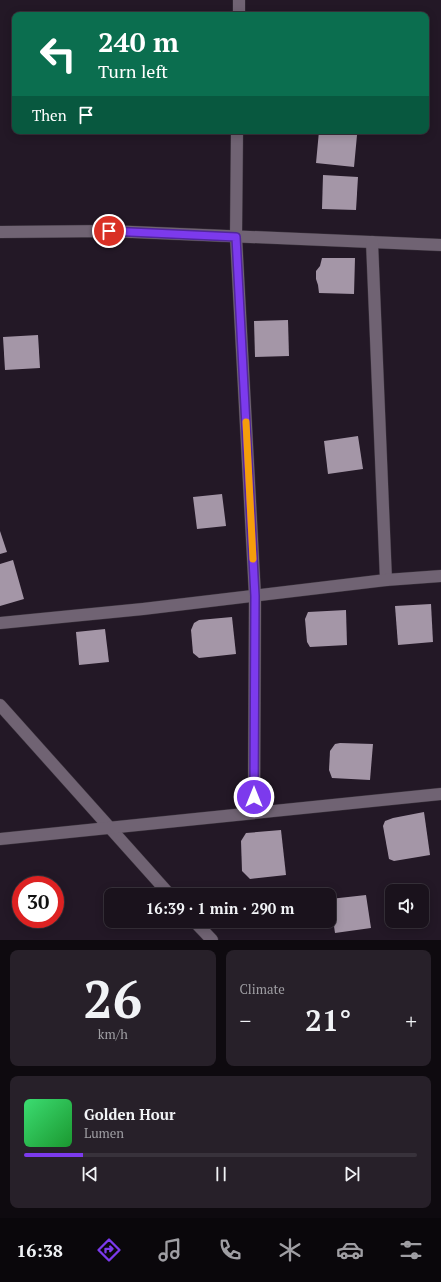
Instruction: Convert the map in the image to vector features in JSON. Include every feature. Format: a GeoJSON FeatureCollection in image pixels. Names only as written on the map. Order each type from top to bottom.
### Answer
{"type":"FeatureCollection","features":[{"type":"Feature","properties":{"kind":"street"},"geometry":{"type":"LineString","coordinates":[[238,12],[239,0]]}},
{"type":"Feature","properties":{"kind":"street"},"geometry":{"type":"LineString","coordinates":[[237,134],[236,237],[255,596],[254,812]]}},
{"type":"Feature","properties":{"kind":"street"},"geometry":{"type":"LineString","coordinates":[[0,232],[109,231],[441,245]]}},
{"type":"Feature","properties":{"kind":"street"},"geometry":{"type":"LineString","coordinates":[[372,242],[386,580]]}},
{"type":"Feature","properties":{"kind":"street"},"geometry":{"type":"LineString","coordinates":[[0,623],[255,596],[386,580],[441,576]]}},
{"type":"Feature","properties":{"kind":"street"},"geometry":{"type":"LineString","coordinates":[[0,705],[164,888]]}},
{"type":"Feature","properties":{"kind":"street"},"geometry":{"type":"LineString","coordinates":[[0,839],[441,794]]}},
{"type":"Feature","properties":{"kind":"street"},"geometry":{"type":"LineString","coordinates":[[201,928],[212,940]]}},
{"type":"Feature","properties":{"kind":"building"},"geometry":{"type":"Polygon","coordinates":[[[319,134],[357,135],[354,167],[316,163],[319,134]]]}},
{"type":"Feature","properties":{"kind":"building"},"geometry":{"type":"Polygon","coordinates":[[[323,175],[358,177],[356,210],[322,209],[323,175]]]}},
{"type":"Feature","properties":{"kind":"building"},"geometry":{"type":"Polygon","coordinates":[[[322,258],[355,258],[354,294],[319,293],[316,271],[320,266],[322,258]]]}},
{"type":"Feature","properties":{"kind":"building"},"geometry":{"type":"Polygon","coordinates":[[[288,320],[289,356],[255,357],[254,321],[288,320]]]}},
{"type":"Feature","properties":{"kind":"building"},"geometry":{"type":"Polygon","coordinates":[[[38,335],[40,368],[5,370],[3,337],[38,335]]]}},
{"type":"Feature","properties":{"kind":"building"},"geometry":{"type":"Polygon","coordinates":[[[358,436],[363,469],[328,474],[324,441],[358,436]]]}},
{"type":"Feature","properties":{"kind":"building"},"geometry":{"type":"Polygon","coordinates":[[[222,494],[226,526],[197,529],[193,497],[222,494]]]}},
{"type":"Feature","properties":{"kind":"building"},"geometry":{"type":"Polygon","coordinates":[[[0,531],[7,552],[0,554],[0,531]]]}},
{"type":"Feature","properties":{"kind":"building"},"geometry":{"type":"Polygon","coordinates":[[[13,560],[24,599],[0,606],[0,564],[13,560]]]}},
{"type":"Feature","properties":{"kind":"building"},"geometry":{"type":"Polygon","coordinates":[[[431,604],[433,642],[398,645],[395,606],[431,604]]]}},
{"type":"Feature","properties":{"kind":"building"},"geometry":{"type":"Polygon","coordinates":[[[346,610],[347,645],[310,647],[307,642],[305,619],[308,612],[346,610]]]}},
{"type":"Feature","properties":{"kind":"building"},"geometry":{"type":"Polygon","coordinates":[[[232,617],[236,654],[199,658],[193,653],[191,630],[194,623],[199,620],[232,617]]]}},
{"type":"Feature","properties":{"kind":"building"},"geometry":{"type":"Polygon","coordinates":[[[105,629],[109,662],[79,665],[76,632],[105,629]]]}},
{"type":"Feature","properties":{"kind":"building"},"geometry":{"type":"Polygon","coordinates":[[[335,744],[373,744],[370,780],[332,778],[329,770],[330,751],[335,744]]]}},
{"type":"Feature","properties":{"kind":"building"},"geometry":{"type":"Polygon","coordinates":[[[424,812],[430,855],[394,861],[389,859],[383,826],[385,821],[424,812]]]}},
{"type":"Feature","properties":{"kind":"building"},"geometry":{"type":"Polygon","coordinates":[[[281,830],[286,875],[250,879],[242,871],[241,841],[246,833],[281,830]]]}},
{"type":"Feature","properties":{"kind":"building"},"geometry":{"type":"Polygon","coordinates":[[[366,895],[371,928],[335,933],[336,898],[366,895]]]}},
{"type":"Feature","properties":{"kind":"slow traffic"},"geometry":{"type":"LineString","coordinates":[[246,422],[253,559]]}},
{"type":"Feature","properties":{"kind":"route"},"geometry":{"type":"LineString","coordinates":[[109,231],[236,237],[255,596],[254,797]]}}]}
